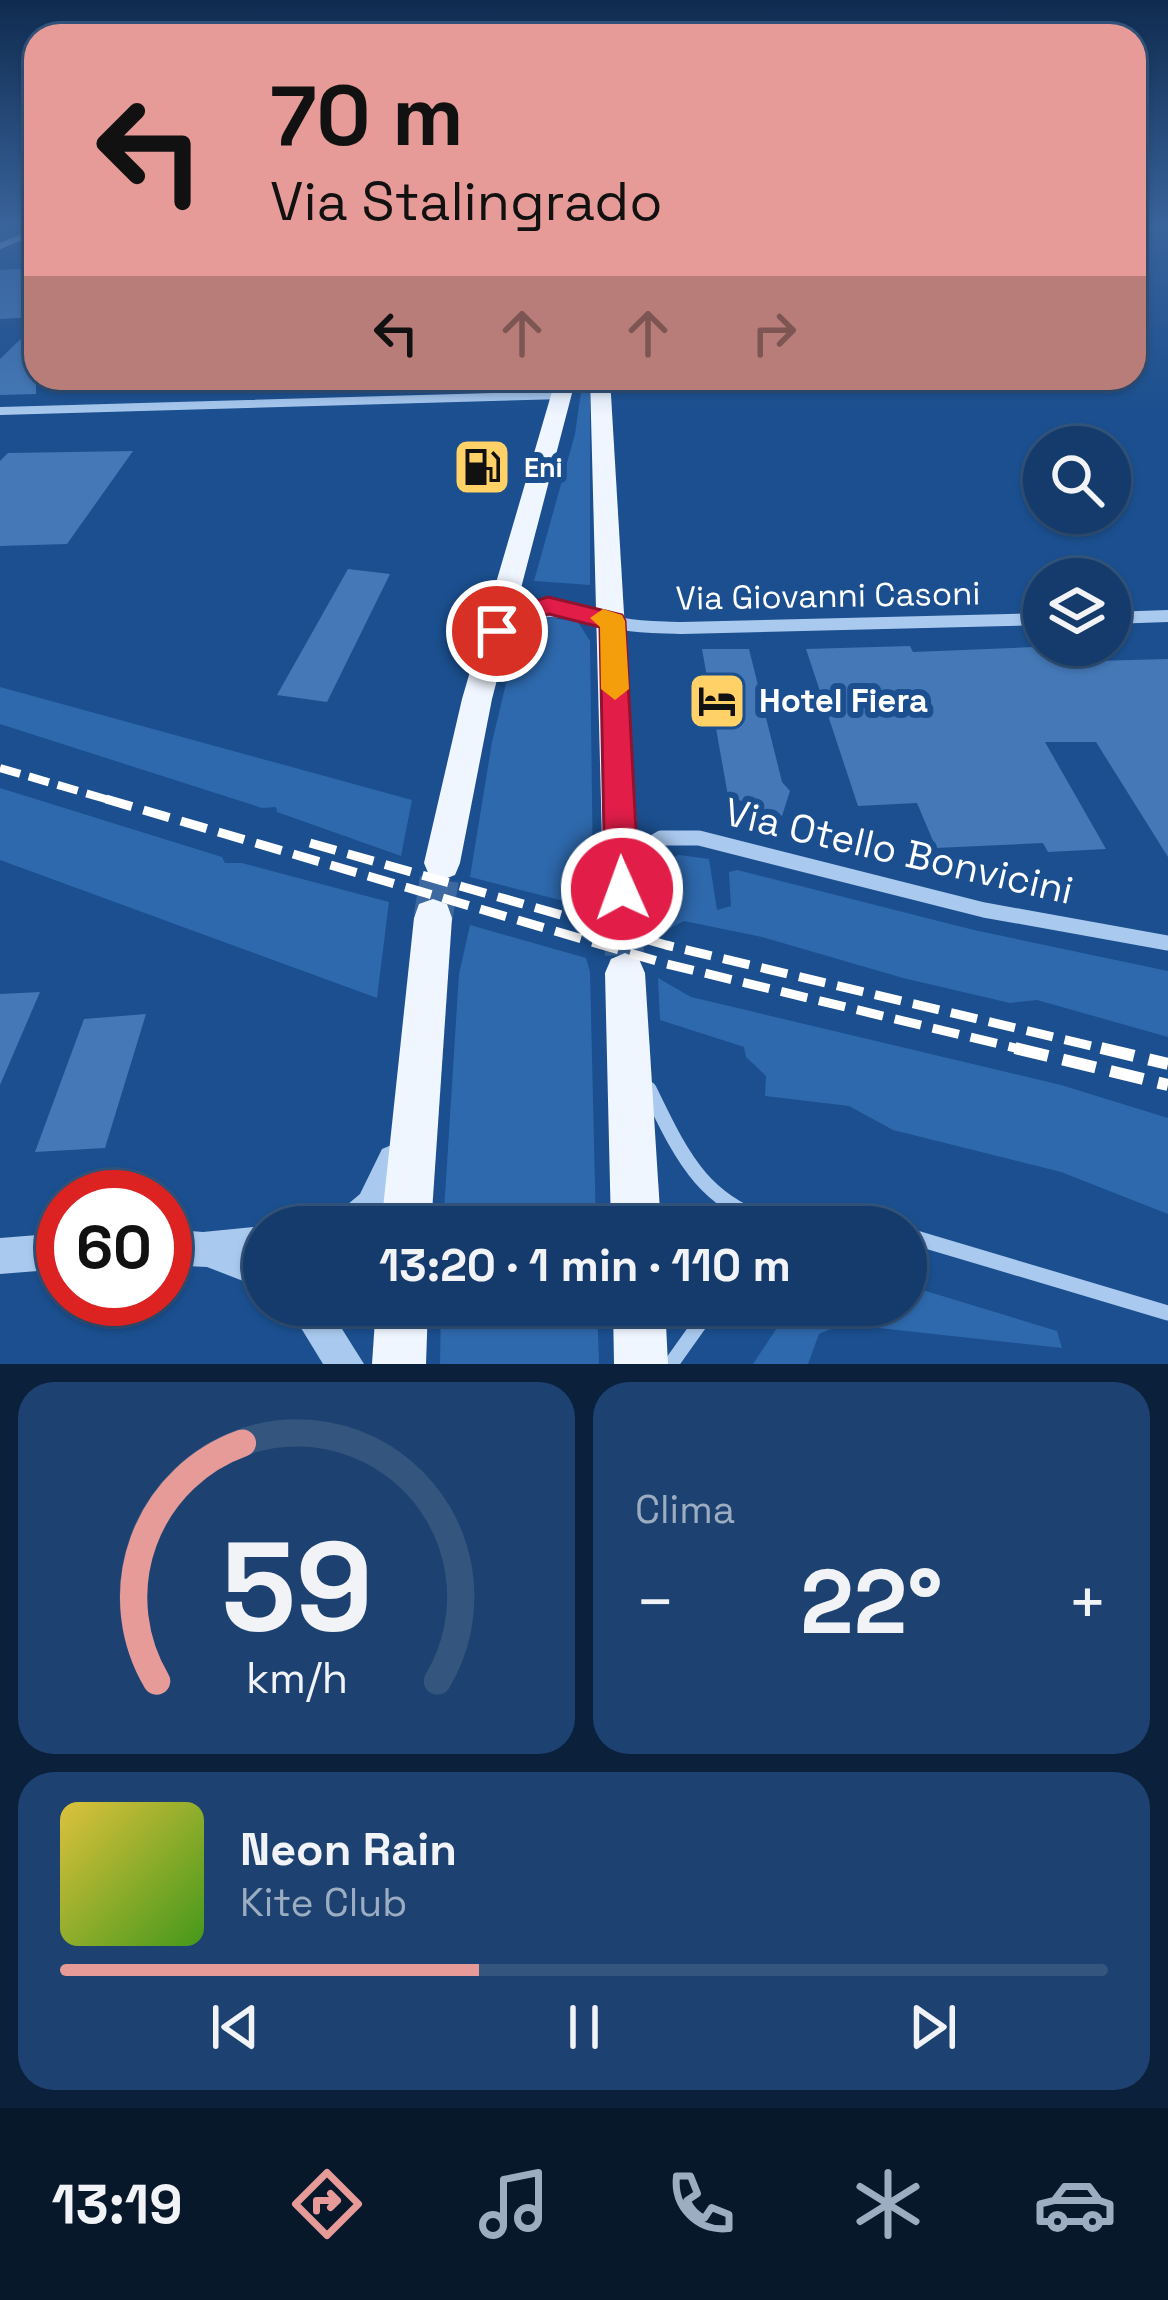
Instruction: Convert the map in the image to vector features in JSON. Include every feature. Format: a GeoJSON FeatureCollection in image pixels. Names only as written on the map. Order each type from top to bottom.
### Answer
{"type":"FeatureCollection","features":[{"type":"Feature","properties":{"kind":"main road"},"geometry":{"type":"LineString","coordinates":[[442,863],[462,760],[565,390]]}},
{"type":"Feature","properties":{"kind":"main road"},"geometry":{"type":"LineString","coordinates":[[601,390],[623,916]]}},
{"type":"Feature","properties":{"kind":"main road"},"geometry":{"type":"LineString","coordinates":[[407,1206],[434,918]]}},
{"type":"Feature","properties":{"kind":"main road"},"geometry":{"type":"LineString","coordinates":[[626,973],[635,1206]]}},
{"type":"Feature","properties":{"kind":"main road"},"geometry":{"type":"LineString","coordinates":[[399,1364],[401,1326]]}},
{"type":"Feature","properties":{"kind":"main road"},"geometry":{"type":"LineString","coordinates":[[640,1326],[641,1364]]}},
{"type":"Feature","properties":{"kind":"street"},"geometry":{"type":"LineString","coordinates":[[0,411],[475,390]]}},
{"type":"Feature","properties":{"kind":"street","name":"Via Giovanni Casoni"},"geometry":{"type":"LineString","coordinates":[[497,631],[517,615],[548,606],[613,621],[682,628],[1023,620]]}},
{"type":"Feature","properties":{"kind":"street"},"geometry":{"type":"LineString","coordinates":[[1131,617],[1168,616]]}},
{"type":"Feature","properties":{"kind":"street","name":"Via Otello Bonvicini"},"geometry":{"type":"LineString","coordinates":[[621,862],[661,838],[699,838],[984,910],[1168,943]]}},
{"type":"Feature","properties":{"kind":"street"},"geometry":{"type":"LineString","coordinates":[[371,1206],[383,1188],[415,1091]]}},
{"type":"Feature","properties":{"kind":"street"},"geometry":{"type":"LineString","coordinates":[[192,1249],[243,1246]]}},
{"type":"Feature","properties":{"kind":"street"},"geometry":{"type":"LineString","coordinates":[[203,1250],[243,1264]]}},
{"type":"Feature","properties":{"kind":"street"},"geometry":{"type":"LineString","coordinates":[[0,1256],[36,1253]]}},
{"type":"Feature","properties":{"kind":"street"},"geometry":{"type":"LineString","coordinates":[[319,1326],[344,1364]]}},
{"type":"Feature","properties":{"kind":"lane"},"geometry":{"type":"LineString","coordinates":[[628,1040],[666,1124],[704,1188],[728,1206]]}},
{"type":"Feature","properties":{"kind":"lane"},"geometry":{"type":"LineString","coordinates":[[927,1240],[1168,1312]]}},
{"type":"Feature","properties":{"kind":"lane"},"geometry":{"type":"LineString","coordinates":[[671,1364],[698,1326]]}},
{"type":"Feature","properties":{"kind":"shaded area"},"geometry":{"type":"Polygon","coordinates":[[[581,390],[590,390],[590,585],[534,581],[575,434],[581,390]]]}},
{"type":"Feature","properties":{"kind":"shaded area"},"geometry":{"type":"Polygon","coordinates":[[[547,617],[578,622],[590,641],[593,875],[587,907],[470,877],[492,742],[517,638],[527,624],[547,617]]]}},
{"type":"Feature","properties":{"kind":"shaded area"},"geometry":{"type":"Polygon","coordinates":[[[0,687],[412,800],[401,856],[277,812],[276,807],[262,808],[0,724],[0,687]]]}},
{"type":"Feature","properties":{"kind":"shaded area"},"geometry":{"type":"Polygon","coordinates":[[[0,788],[222,857],[225,863],[242,863],[389,902],[377,998],[0,860],[0,788]]]}},
{"type":"Feature","properties":{"kind":"shaded area"},"geometry":{"type":"Polygon","coordinates":[[[679,855],[709,859],[717,910],[731,906],[729,872],[737,870],[974,930],[1168,971],[1168,1037],[1037,1000],[1010,1003],[903,978],[762,937],[684,921],[666,930],[654,926],[655,874],[668,859],[679,855]]]}},
{"type":"Feature","properties":{"kind":"shaded area"},"geometry":{"type":"Polygon","coordinates":[[[470,925],[586,958],[596,1206],[444,1206],[459,974],[470,925]]]}},
{"type":"Feature","properties":{"kind":"shaded area"},"geometry":{"type":"Polygon","coordinates":[[[658,978],[691,997],[1061,1085],[1168,1118],[1168,1214],[1061,1172],[893,1130],[849,1106],[765,1096],[766,1076],[746,1057],[744,1047],[660,1020],[658,978]]]}},
{"type":"Feature","properties":{"kind":"shaded area"},"geometry":{"type":"Polygon","coordinates":[[[927,1291],[1057,1331],[1062,1348],[860,1326],[927,1326],[927,1291]]]}},
{"type":"Feature","properties":{"kind":"shaded area"},"geometry":{"type":"Polygon","coordinates":[[[441,1326],[598,1326],[599,1364],[440,1364],[441,1326]]]}},
{"type":"Feature","properties":{"kind":"shaded area"},"geometry":{"type":"Polygon","coordinates":[[[778,1326],[837,1326],[819,1334],[808,1364],[753,1364],[778,1326]]]}},
{"type":"Feature","properties":{"kind":"building"},"geometry":{"type":"Polygon","coordinates":[[[0,289],[24,289],[24,318],[0,319],[0,289]]]}},
{"type":"Feature","properties":{"kind":"building"},"geometry":{"type":"Polygon","coordinates":[[[24,336],[24,390],[36,390],[36,394],[0,395],[0,359],[24,336]]]}},
{"type":"Feature","properties":{"kind":"building"},"geometry":{"type":"Polygon","coordinates":[[[133,451],[67,544],[0,546],[0,461],[8,453],[133,451]]]}},
{"type":"Feature","properties":{"kind":"building"},"geometry":{"type":"Polygon","coordinates":[[[348,569],[390,574],[327,702],[277,695],[348,569]]]}},
{"type":"Feature","properties":{"kind":"building"},"geometry":{"type":"Polygon","coordinates":[[[910,646],[913,652],[1023,647],[1023,666],[1131,666],[1131,660],[1168,659],[1168,857],[1096,742],[1045,742],[1106,849],[1048,852],[1043,843],[936,848],[917,803],[858,806],[806,649],[910,646]]]}},
{"type":"Feature","properties":{"kind":"building"},"geometry":{"type":"Polygon","coordinates":[[[702,649],[749,649],[782,782],[790,791],[782,816],[728,796],[702,649]]]}},
{"type":"Feature","properties":{"kind":"building"},"geometry":{"type":"Polygon","coordinates":[[[40,992],[0,1085],[0,994],[40,992]]]}},
{"type":"Feature","properties":{"kind":"building"},"geometry":{"type":"Polygon","coordinates":[[[146,1014],[105,1148],[35,1152],[84,1019],[146,1014]]]}},
{"type":"Feature","properties":{"kind":"tunnel"},"geometry":{"type":"LineString","coordinates":[[433,918],[442,863]]}},
{"type":"Feature","properties":{"kind":"tunnel"},"geometry":{"type":"LineString","coordinates":[[623,916],[625,973]]}},
{"type":"Feature","properties":{"kind":"railway"},"geometry":{"type":"LineString","coordinates":[[0,768],[116,802]]}},
{"type":"Feature","properties":{"kind":"railway"},"geometry":{"type":"LineString","coordinates":[[106,799],[667,964],[1028,1051]]}},
{"type":"Feature","properties":{"kind":"railway"},"geometry":{"type":"LineString","coordinates":[[310,843],[666,945],[1113,1051]]}},
{"type":"Feature","properties":{"kind":"railway"},"geometry":{"type":"LineString","coordinates":[[1015,1048],[1168,1085]]}},
{"type":"Feature","properties":{"kind":"railway"},"geometry":{"type":"LineString","coordinates":[[1101,1048],[1168,1064]]}},
{"type":"Feature","properties":{"kind":"slow traffic"},"geometry":{"type":"LineString","coordinates":[[603,618],[613,621],[615,689]]}},
{"type":"Feature","properties":{"kind":"place","name":"Eni"},"geometry":{"type":"Point","coordinates":[482,467]}},
{"type":"Feature","properties":{"kind":"place","name":"Hotel Fiera"},"geometry":{"type":"Point","coordinates":[717,701]}},
{"type":"Feature","properties":{"kind":"route"},"geometry":{"type":"LineString","coordinates":[[497,631],[517,615],[548,606],[613,621],[622,889]]}}]}
